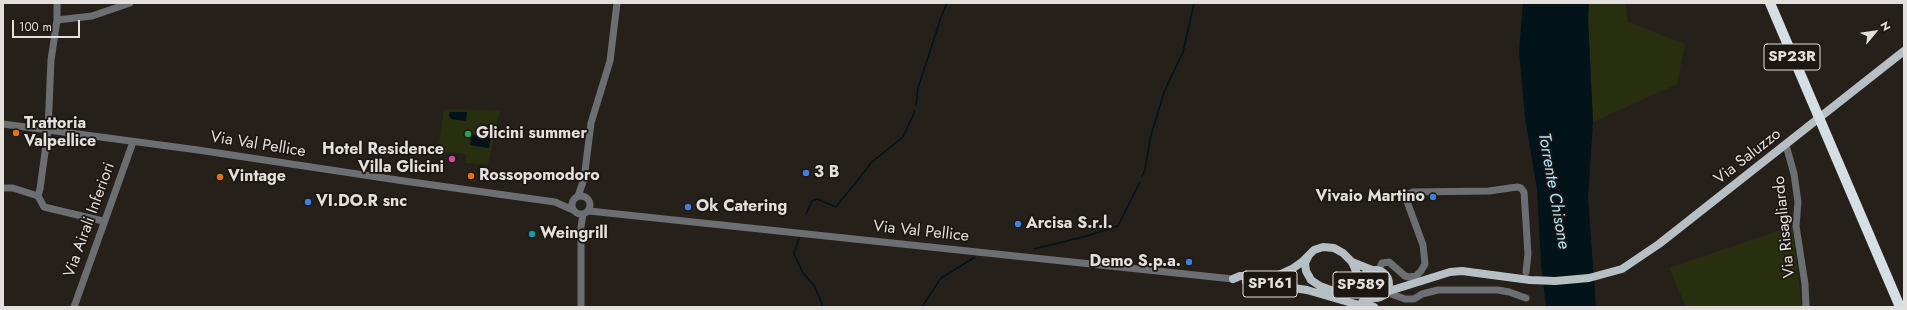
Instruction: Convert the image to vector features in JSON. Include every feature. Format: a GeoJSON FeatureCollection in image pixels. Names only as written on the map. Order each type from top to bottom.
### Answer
{"type":"FeatureCollection","features":[{"type":"Feature","properties":{"kind":"highway","name":"SP23R"},"geometry":{"type":"LineString","coordinates":[[1770,3],[1904,305]]}},
{"type":"Feature","properties":{"kind":"highway","name":"SP23R"},"geometry":{"type":"LineString","coordinates":[[1775,3],[1817,109]]}},
{"type":"Feature","properties":{"kind":"highway","name":"SP23R"},"geometry":{"type":"LineString","coordinates":[[1863,215],[1900,307]]}},
{"type":"Feature","properties":{"kind":"main road","name":"Via Saluzzo"},"geometry":{"type":"LineString","coordinates":[[1386,292],[1450,272],[1462,271],[1530,280],[1576,280],[1604,275],[1622,269],[1638,260],[1904,51]]}},
{"type":"Feature","properties":{"kind":"main road","name":"SP589"},"geometry":{"type":"LineString","coordinates":[[1352,303],[1310,280],[1306,271],[1305,263],[1309,254],[1314,250],[1322,247],[1334,248],[1352,262],[1375,270],[1387,278],[1388,288],[1386,292],[1368,305]]}},
{"type":"Feature","properties":{"kind":"main road"},"geometry":{"type":"LineString","coordinates":[[1233,279],[1240,276],[1279,274],[1292,270],[1309,254]]}},
{"type":"Feature","properties":{"kind":"main road","name":"SP589"},"geometry":{"type":"LineString","coordinates":[[1352,262],[1361,282],[1362,291],[1368,305]]}},
{"type":"Feature","properties":{"kind":"main road","name":"SP589"},"geometry":{"type":"LineString","coordinates":[[1361,282],[1365,274],[1375,270]]}},
{"type":"Feature","properties":{"kind":"main road"},"geometry":{"type":"LineString","coordinates":[[1387,278],[1405,285]]}},
{"type":"Feature","properties":{"kind":"main road","name":"SP161"},"geometry":{"type":"LineString","coordinates":[[1233,279],[1307,290],[1352,303],[1368,305]]}},
{"type":"Feature","properties":{"kind":"main road","name":"SP589"},"geometry":{"type":"LineString","coordinates":[[1362,291],[1370,297],[1368,305]]}},
{"type":"Feature","properties":{"kind":"street"},"geometry":{"type":"LineString","coordinates":[[57,3],[57,20],[52,48],[48,130],[38,196],[44,207],[103,221]]}},
{"type":"Feature","properties":{"kind":"street"},"geometry":{"type":"LineString","coordinates":[[57,20],[92,16],[130,3]]}},
{"type":"Feature","properties":{"kind":"street"},"geometry":{"type":"LineString","coordinates":[[581,307],[581,227],[588,206],[584,179],[591,124],[610,61],[617,3]]}},
{"type":"Feature","properties":{"kind":"street","name":"Via Val Pellice"},"geometry":{"type":"LineString","coordinates":[[3,124],[198,150],[556,202]]}},
{"type":"Feature","properties":{"kind":"street","name":"Via Airali Inferiori"},"geometry":{"type":"LineString","coordinates":[[74,307],[132,142]]}},
{"type":"Feature","properties":{"kind":"street","name":"Via Risagliardo"},"geometry":{"type":"LineString","coordinates":[[1786,145],[1794,174],[1798,202],[1796,226],[1805,284],[1806,307]]}},
{"type":"Feature","properties":{"kind":"street"},"geometry":{"type":"LineString","coordinates":[[581,227],[572,204],[584,179]]}},
{"type":"Feature","properties":{"kind":"street"},"geometry":{"type":"LineString","coordinates":[[1375,270],[1382,263],[1389,262],[1405,276],[1409,277],[1416,276],[1425,264],[1423,245],[1405,196],[1413,192],[1489,191],[1517,187],[1521,188],[1524,192],[1525,200],[1528,254],[1526,272]]}},
{"type":"Feature","properties":{"kind":"street"},"geometry":{"type":"LineString","coordinates":[[3,188],[14,188],[38,196]]}},
{"type":"Feature","properties":{"kind":"street","name":"SP161"},"geometry":{"type":"LineString","coordinates":[[556,202],[576,197],[588,206]]}},
{"type":"Feature","properties":{"kind":"street","name":"SP161"},"geometry":{"type":"LineString","coordinates":[[556,202],[574,211],[588,206]]}},
{"type":"Feature","properties":{"kind":"street","name":"Via Val Pellice"},"geometry":{"type":"LineString","coordinates":[[588,206],[605,212],[1233,279]]}},
{"type":"Feature","properties":{"kind":"street"},"geometry":{"type":"LineString","coordinates":[[1386,292],[1405,299],[1414,299],[1422,294],[1438,290],[1498,290],[1510,292],[1526,298]]}},
{"type":"Feature","properties":{"kind":"green space"},"geometry":{"type":"Polygon","coordinates":[[[1589,3],[1625,3],[1628,22],[1685,44],[1677,84],[1593,122],[1588,18],[1589,3]]]}},
{"type":"Feature","properties":{"kind":"green space","name":"Glicini summer"},"geometry":{"type":"Polygon","coordinates":[[[444,109],[500,110],[488,165],[466,163],[466,154],[438,151],[444,109]]]}},
{"type":"Feature","properties":{"kind":"green space"},"geometry":{"type":"Polygon","coordinates":[[[1792,226],[1802,307],[1686,307],[1669,268],[1792,226]]]}},
{"type":"Feature","properties":{"kind":"water","name":"Torrente Chisone"},"geometry":{"type":"Polygon","coordinates":[[[1523,3],[1589,3],[1588,18],[1593,122],[1588,198],[1596,307],[1546,307],[1541,264],[1537,189],[1525,117],[1519,51],[1523,3]]]}},
{"type":"Feature","properties":{"kind":"water"},"geometry":{"type":"Polygon","coordinates":[[[450,112],[467,112],[466,121],[451,119],[449,116],[450,112]]]}},
{"type":"Feature","properties":{"kind":"water"},"geometry":{"type":"Polygon","coordinates":[[[482,130],[491,132],[489,148],[470,145],[471,135],[481,136],[482,130]]]}},
{"type":"Feature","properties":{"kind":"waterway"},"geometry":{"type":"LineString","coordinates":[[916,105],[918,88],[947,3]]}},
{"type":"Feature","properties":{"kind":"waterway"},"geometry":{"type":"LineString","coordinates":[[1142,176],[1145,170],[1150,139],[1164,92],[1183,52],[1194,3]]}},
{"type":"Feature","properties":{"kind":"waterway"},"geometry":{"type":"LineString","coordinates":[[806,214],[812,201],[817,199],[836,207],[872,162],[903,137],[915,111]]}},
{"type":"Feature","properties":{"kind":"waterway"},"geometry":{"type":"LineString","coordinates":[[1034,249],[1083,237],[1118,226],[1140,182]]}},
{"type":"Feature","properties":{"kind":"waterway"},"geometry":{"type":"LineString","coordinates":[[799,238],[794,254],[803,273],[815,287],[823,307]]}},
{"type":"Feature","properties":{"kind":"waterway"},"geometry":{"type":"LineString","coordinates":[[922,307],[941,278],[975,257]]}},
{"type":"Feature","properties":{"kind":"place","name":"Trattoria Valpellice"},"geometry":{"type":"Point","coordinates":[16,133]}},
{"type":"Feature","properties":{"kind":"place","name":"Glicini summer"},"geometry":{"type":"Point","coordinates":[468,134]}},
{"type":"Feature","properties":{"kind":"place","name":"Hotel Residence Villa Glicini"},"geometry":{"type":"Point","coordinates":[452,159]}},
{"type":"Feature","properties":{"kind":"place","name":"3 B"},"geometry":{"type":"Point","coordinates":[806,173]}},
{"type":"Feature","properties":{"kind":"place","name":"Rossopomodoro"},"geometry":{"type":"Point","coordinates":[471,176]}},
{"type":"Feature","properties":{"kind":"place","name":"Vintage"},"geometry":{"type":"Point","coordinates":[220,177]}},
{"type":"Feature","properties":{"kind":"place","name":"Vivaio Martino"},"geometry":{"type":"Point","coordinates":[1433,197]}},
{"type":"Feature","properties":{"kind":"place","name":"VI.DO.R snc"},"geometry":{"type":"Point","coordinates":[308,202]}},
{"type":"Feature","properties":{"kind":"place","name":"Ok Catering"},"geometry":{"type":"Point","coordinates":[688,207]}},
{"type":"Feature","properties":{"kind":"place","name":"Arcisa S.r.l."},"geometry":{"type":"Point","coordinates":[1018,224]}},
{"type":"Feature","properties":{"kind":"place","name":"Weingrill"},"geometry":{"type":"Point","coordinates":[532,234]}},
{"type":"Feature","properties":{"kind":"place","name":"Demo S.p.a."},"geometry":{"type":"Point","coordinates":[1189,262]}}]}
